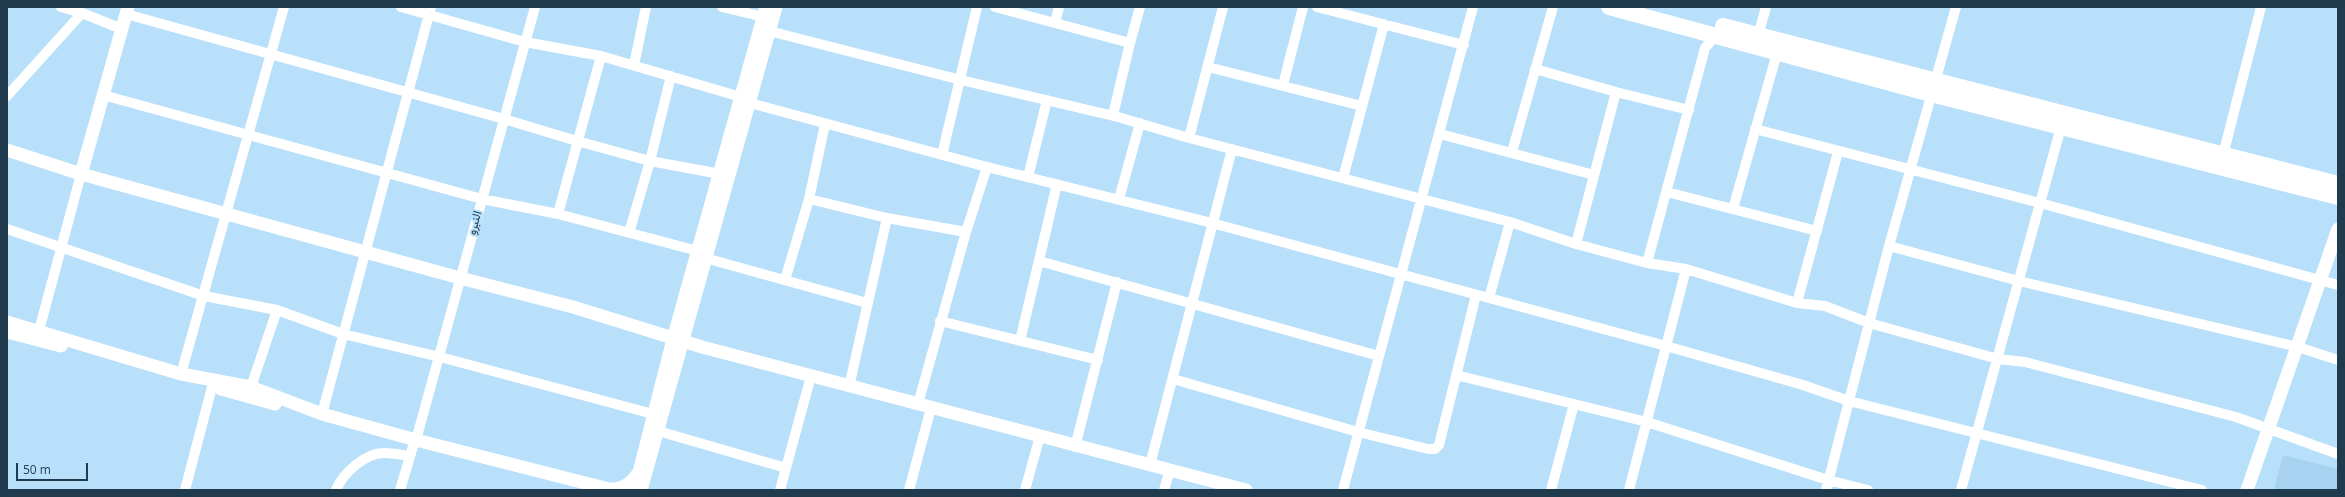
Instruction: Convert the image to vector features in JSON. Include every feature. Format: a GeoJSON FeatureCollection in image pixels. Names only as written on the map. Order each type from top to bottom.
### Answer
{"type":"FeatureCollection","features":[{"type":"Feature","properties":{"kind":"main road"},"geometry":{"type":"LineString","coordinates":[[1609,7],[1719,31],[1758,36],[2061,126],[2338,197]]}},
{"type":"Feature","properties":{"kind":"main road"},"geometry":{"type":"LineString","coordinates":[[1649,7],[1777,53],[2223,155],[2338,184]]}},
{"type":"Feature","properties":{"kind":"street"},"geometry":{"type":"LineString","coordinates":[[61,7],[82,13],[122,29]]}},
{"type":"Feature","properties":{"kind":"street"},"geometry":{"type":"LineString","coordinates":[[181,374],[284,7]]}},
{"type":"Feature","properties":{"kind":"street"},"geometry":{"type":"LineString","coordinates":[[401,7],[430,11],[525,42],[601,56],[825,124],[987,167],[1212,223],[1490,298],[1803,385],[1849,401],[1977,435],[2202,490]]}},
{"type":"Feature","properties":{"kind":"street","name":"النبرو"},"geometry":{"type":"LineString","coordinates":[[400,490],[440,357],[460,278],[535,7]]}},
{"type":"Feature","properties":{"kind":"street"},"geometry":{"type":"LineString","coordinates":[[634,65],[646,7]]}},
{"type":"Feature","properties":{"kind":"street"},"geometry":{"type":"LineString","coordinates":[[634,490],[653,414],[678,340],[746,100],[765,12],[722,7]]}},
{"type":"Feature","properties":{"kind":"street"},"geometry":{"type":"LineString","coordinates":[[702,255],[720,174],[776,7]]}},
{"type":"Feature","properties":{"kind":"street"},"geometry":{"type":"LineString","coordinates":[[942,155],[961,80],[977,7]]}},
{"type":"Feature","properties":{"kind":"street"},"geometry":{"type":"LineString","coordinates":[[995,7],[1130,43]]}},
{"type":"Feature","properties":{"kind":"street"},"geometry":{"type":"LineString","coordinates":[[1055,23],[1059,7]]}},
{"type":"Feature","properties":{"kind":"street"},"geometry":{"type":"LineString","coordinates":[[1113,115],[1140,7]]}},
{"type":"Feature","properties":{"kind":"street"},"geometry":{"type":"LineString","coordinates":[[1189,138],[1223,7]]}},
{"type":"Feature","properties":{"kind":"street"},"geometry":{"type":"LineString","coordinates":[[1282,85],[1303,7]]}},
{"type":"Feature","properties":{"kind":"street"},"geometry":{"type":"LineString","coordinates":[[1317,7],[1464,46]]}},
{"type":"Feature","properties":{"kind":"street"},"geometry":{"type":"LineString","coordinates":[[1343,490],[1464,46],[1473,7]]}},
{"type":"Feature","properties":{"kind":"street"},"geometry":{"type":"LineString","coordinates":[[1512,152],[1553,7]]}},
{"type":"Feature","properties":{"kind":"street"},"geometry":{"type":"LineString","coordinates":[[1758,36],[1766,7]]}},
{"type":"Feature","properties":{"kind":"street"},"geometry":{"type":"LineString","coordinates":[[1827,485],[1889,246],[1956,7]]}},
{"type":"Feature","properties":{"kind":"street"},"geometry":{"type":"LineString","coordinates":[[2223,155],[2260,7]]}},
{"type":"Feature","properties":{"kind":"street"},"geometry":{"type":"LineString","coordinates":[[38,335],[127,11],[577,141],[650,161],[720,174]]}},
{"type":"Feature","properties":{"kind":"street"},"geometry":{"type":"LineString","coordinates":[[322,414],[430,11]]}},
{"type":"Feature","properties":{"kind":"street"},"geometry":{"type":"LineString","coordinates":[[7,96],[82,13]]}},
{"type":"Feature","properties":{"kind":"street"},"geometry":{"type":"LineString","coordinates":[[1343,178],[1384,24]]}},
{"type":"Feature","properties":{"kind":"street"},"geometry":{"type":"LineString","coordinates":[[769,31],[961,80],[1113,115],[1189,138],[1510,222],[1576,244],[1647,264],[1686,269],[1797,303],[1825,306],[1869,323],[1998,359],[2025,362],[2236,417],[2338,454]]}},
{"type":"Feature","properties":{"kind":"street"},"geometry":{"type":"LineString","coordinates":[[1647,264],[1705,48],[1711,38],[1719,31]]}},
{"type":"Feature","properties":{"kind":"street"},"geometry":{"type":"LineString","coordinates":[[1733,209],[1777,53]]}},
{"type":"Feature","properties":{"kind":"street"},"geometry":{"type":"LineString","coordinates":[[558,214],[601,56]]}},
{"type":"Feature","properties":{"kind":"street"},"geometry":{"type":"LineString","coordinates":[[1208,67],[1362,106]]}},
{"type":"Feature","properties":{"kind":"street"},"geometry":{"type":"LineString","coordinates":[[1535,69],[1616,92],[1688,110]]}},
{"type":"Feature","properties":{"kind":"street"},"geometry":{"type":"LineString","coordinates":[[629,233],[650,161],[671,76]]}},
{"type":"Feature","properties":{"kind":"street"},"geometry":{"type":"LineString","coordinates":[[1576,244],[1616,92]]}},
{"type":"Feature","properties":{"kind":"street"},"geometry":{"type":"LineString","coordinates":[[103,94],[482,199],[558,214],[629,233],[867,303]]}},
{"type":"Feature","properties":{"kind":"street"},"geometry":{"type":"LineString","coordinates":[[1028,177],[1047,100]]}},
{"type":"Feature","properties":{"kind":"street"},"geometry":{"type":"LineString","coordinates":[[1119,199],[1140,123]]}},
{"type":"Feature","properties":{"kind":"street"},"geometry":{"type":"LineString","coordinates":[[785,280],[809,198],[825,124]]}},
{"type":"Feature","properties":{"kind":"street"},"geometry":{"type":"LineString","coordinates":[[1961,490],[2061,126]]}},
{"type":"Feature","properties":{"kind":"street"},"geometry":{"type":"LineString","coordinates":[[1756,129],[1910,171],[2040,203],[2338,285]]}},
{"type":"Feature","properties":{"kind":"street"},"geometry":{"type":"LineString","coordinates":[[1440,134],[1594,175]]}},
{"type":"Feature","properties":{"kind":"street"},"geometry":{"type":"LineString","coordinates":[[1150,465],[1232,149]]}},
{"type":"Feature","properties":{"kind":"street"},"geometry":{"type":"LineString","coordinates":[[7,150],[81,174],[460,278],[572,307],[678,340],[849,387],[1040,436],[1075,447],[1246,490]]}},
{"type":"Feature","properties":{"kind":"street"},"geometry":{"type":"LineString","coordinates":[[1797,303],[1838,152]]}},
{"type":"Feature","properties":{"kind":"street"},"geometry":{"type":"LineString","coordinates":[[918,404],[940,321],[987,167]]}},
{"type":"Feature","properties":{"kind":"street"},"geometry":{"type":"LineString","coordinates":[[1020,341],[1057,184]]}},
{"type":"Feature","properties":{"kind":"street"},"geometry":{"type":"LineString","coordinates":[[1667,192],[1816,231]]}},
{"type":"Feature","properties":{"kind":"street"},"geometry":{"type":"LineString","coordinates":[[809,198],[887,218],[966,232]]}},
{"type":"Feature","properties":{"kind":"street"},"geometry":{"type":"LineString","coordinates":[[849,387],[887,218]]}},
{"type":"Feature","properties":{"kind":"street"},"geometry":{"type":"LineString","coordinates":[[1490,298],[1510,222]]}},
{"type":"Feature","properties":{"kind":"street"},"geometry":{"type":"LineString","coordinates":[[2247,490],[2338,229]]}},
{"type":"Feature","properties":{"kind":"street"},"geometry":{"type":"LineString","coordinates":[[7,230],[204,296],[277,310],[343,334],[440,357],[653,414]]}},
{"type":"Feature","properties":{"kind":"street"},"geometry":{"type":"LineString","coordinates":[[1889,246],[2019,281],[2298,347],[2338,360]]}},
{"type":"Feature","properties":{"kind":"street"},"geometry":{"type":"LineString","coordinates":[[1039,261],[1192,302],[1379,356]]}},
{"type":"Feature","properties":{"kind":"street"},"geometry":{"type":"LineString","coordinates":[[1629,490],[1686,269]]}},
{"type":"Feature","properties":{"kind":"street"},"geometry":{"type":"LineString","coordinates":[[1075,447],[1117,282]]}},
{"type":"Feature","properties":{"kind":"street"},"geometry":{"type":"LineString","coordinates":[[1173,379],[1358,432],[1428,449],[1435,449],[1439,445],[1476,295]]}},
{"type":"Feature","properties":{"kind":"street"},"geometry":{"type":"LineString","coordinates":[[251,387],[277,310]]}},
{"type":"Feature","properties":{"kind":"street"},"geometry":{"type":"LineString","coordinates":[[940,321],[1098,360]]}},
{"type":"Feature","properties":{"kind":"street"},"geometry":{"type":"LineString","coordinates":[[7,322],[38,335],[212,387],[415,441],[608,489],[627,485],[639,472]]}},
{"type":"Feature","properties":{"kind":"street"},"geometry":{"type":"LineString","coordinates":[[7,332],[38,335],[181,374],[251,387],[322,414],[578,490]]}},
{"type":"Feature","properties":{"kind":"street"},"geometry":{"type":"LineString","coordinates":[[641,490],[658,431],[678,340]]}},
{"type":"Feature","properties":{"kind":"street"},"geometry":{"type":"LineString","coordinates":[[1456,375],[1647,422],[1827,485],[1868,490]]}},
{"type":"Feature","properties":{"kind":"street"},"geometry":{"type":"LineString","coordinates":[[780,490],[811,376]]}},
{"type":"Feature","properties":{"kind":"street"},"geometry":{"type":"LineString","coordinates":[[185,490],[212,387]]}},
{"type":"Feature","properties":{"kind":"street"},"geometry":{"type":"LineString","coordinates":[[1551,490],[1574,404]]}},
{"type":"Feature","properties":{"kind":"street"},"geometry":{"type":"LineString","coordinates":[[909,490],[931,408]]}},
{"type":"Feature","properties":{"kind":"street"},"geometry":{"type":"LineString","coordinates":[[658,431],[786,468]]}},
{"type":"Feature","properties":{"kind":"street"},"geometry":{"type":"LineString","coordinates":[[1025,490],[1040,436]]}},
{"type":"Feature","properties":{"kind":"street"},"geometry":{"type":"LineString","coordinates":[[336,490],[339,483],[354,466],[366,458],[383,453],[410,456]]}},
{"type":"Feature","properties":{"kind":"street"},"geometry":{"type":"LineString","coordinates":[[1164,490],[1170,470]]}},
{"type":"Feature","properties":{"kind":"shaded area"},"geometry":{"type":"Polygon","coordinates":[[[2283,455],[2338,469],[2338,490],[2274,490],[2283,455]]]}}]}
